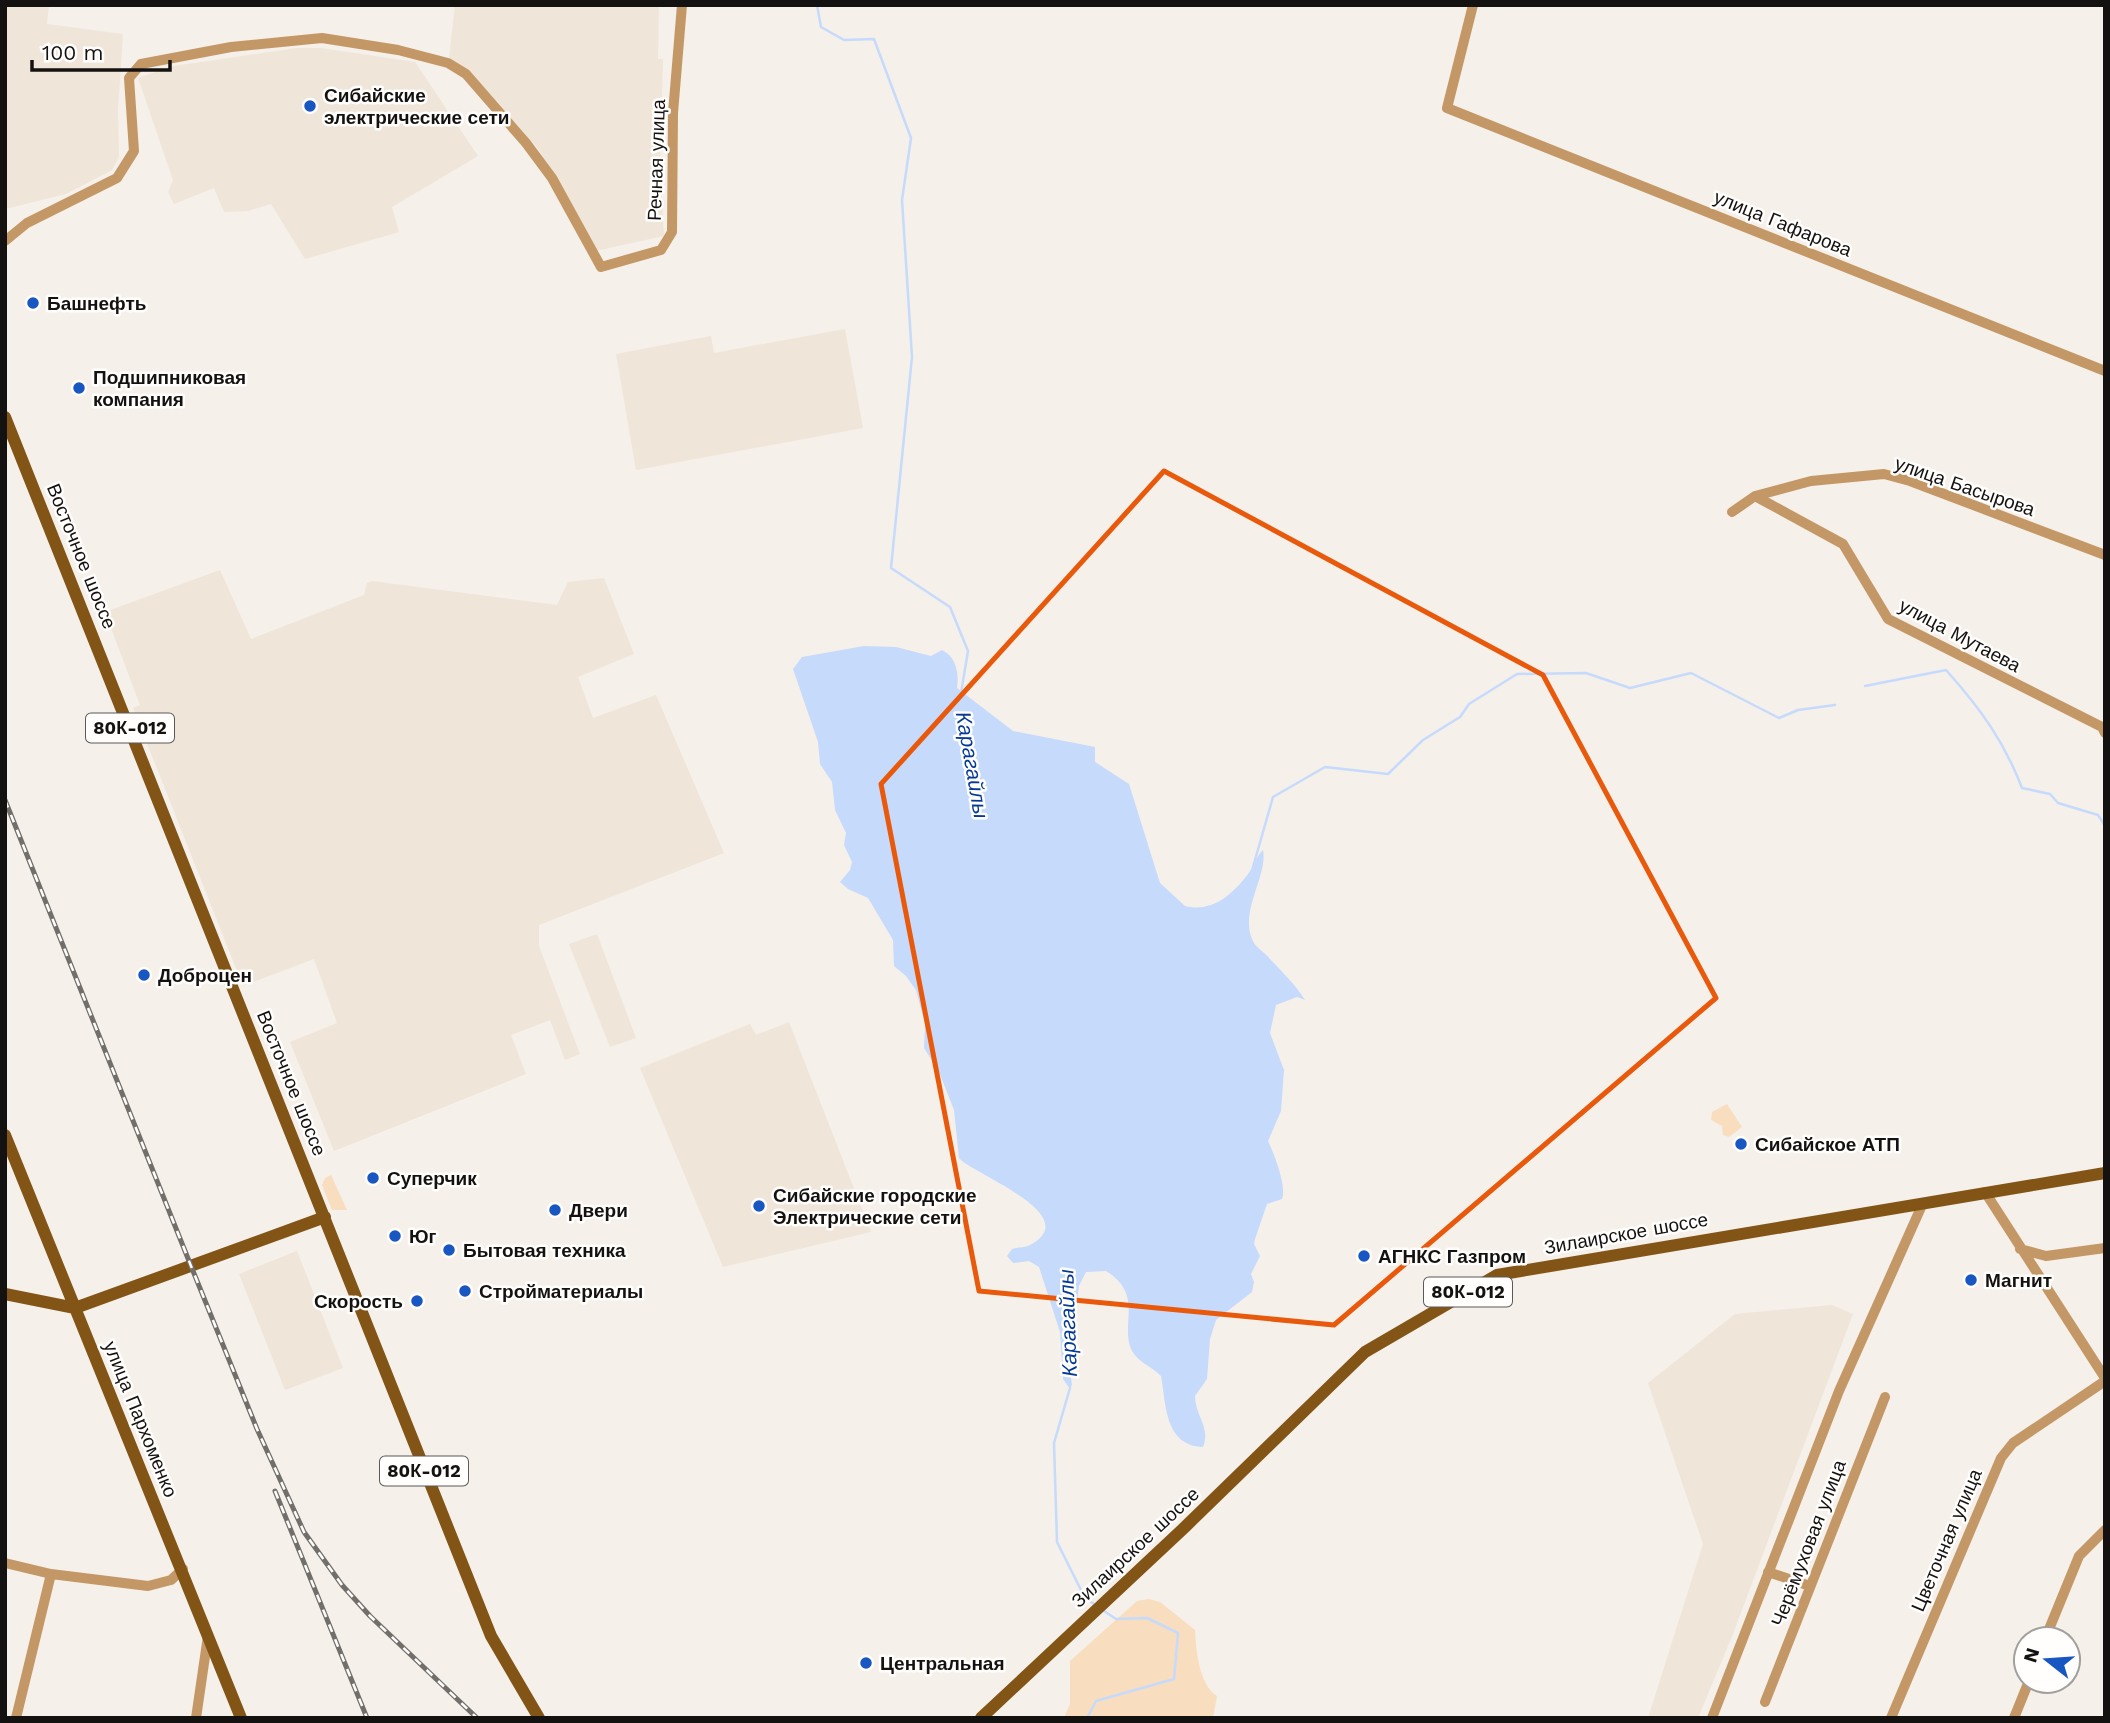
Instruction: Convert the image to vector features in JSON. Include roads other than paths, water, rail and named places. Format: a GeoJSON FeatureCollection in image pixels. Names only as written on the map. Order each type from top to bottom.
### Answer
{"type":"FeatureCollection","features":[{"type":"Feature","properties":{"kind":"main road","name":"Восточное шоссе"},"geometry":{"type":"LineString","coordinates":[[5,417],[491,1636],[539,1718]]}},
{"type":"Feature","properties":{"kind":"main road","name":"улица Пархоменко"},"geometry":{"type":"LineString","coordinates":[[5,1135],[183,1569],[241,1718]]}},
{"type":"Feature","properties":{"kind":"main road","name":"Зилаирское шоссе"},"geometry":{"type":"LineString","coordinates":[[981,1718],[1186,1526],[1364,1352],[1497,1275],[2105,1173]]}},
{"type":"Feature","properties":{"kind":"main road"},"geometry":{"type":"LineString","coordinates":[[5,1294],[75,1308],[325,1217]]}},
{"type":"Feature","properties":{"kind":"street","name":"Речная улица"},"geometry":{"type":"LineString","coordinates":[[5,241],[27,223],[117,178],[134,151],[129,78],[141,64],[231,47],[322,38],[430,57],[466,74],[495,104],[552,178],[601,267],[661,250],[672,232],[673,113],[682,5]]}},
{"type":"Feature","properties":{"kind":"street","name":"улица Гафарова"},"geometry":{"type":"LineString","coordinates":[[1473,5],[1447,108],[2105,371]]}},
{"type":"Feature","properties":{"kind":"street","name":"улица Басырова"},"geometry":{"type":"LineString","coordinates":[[1732,512],[1755,496],[1811,481],[1884,474],[1910,481],[2105,555]]}},
{"type":"Feature","properties":{"kind":"street","name":"улица Мутаева"},"geometry":{"type":"LineString","coordinates":[[1755,496],[1843,544],[1888,620],[2104,728]]}},
{"type":"Feature","properties":{"kind":"street"},"geometry":{"type":"LineString","coordinates":[[1985,1192],[2105,1380]]}},
{"type":"Feature","properties":{"kind":"street"},"geometry":{"type":"LineString","coordinates":[[1712,1718],[1839,1391],[1923,1203]]}},
{"type":"Feature","properties":{"kind":"street"},"geometry":{"type":"LineString","coordinates":[[2020,1250],[2046,1256],[2105,1248]]}},
{"type":"Feature","properties":{"kind":"street","name":"Цветочная улица"},"geometry":{"type":"LineString","coordinates":[[1891,1718],[2001,1458],[2012,1443],[2105,1380]]}},
{"type":"Feature","properties":{"kind":"street","name":"Черёмуховая улица"},"geometry":{"type":"LineString","coordinates":[[1765,1702],[1885,1397]]}},
{"type":"Feature","properties":{"kind":"street"},"geometry":{"type":"LineString","coordinates":[[2051,1625],[2079,1556],[2105,1530]]}},
{"type":"Feature","properties":{"kind":"street"},"geometry":{"type":"LineString","coordinates":[[5,1563],[51,1574],[148,1586],[171,1580],[183,1569]]}},
{"type":"Feature","properties":{"kind":"street"},"geometry":{"type":"LineString","coordinates":[[1768,1572],[1810,1586]]}},
{"type":"Feature","properties":{"kind":"street"},"geometry":{"type":"LineString","coordinates":[[16,1718],[51,1574]]}},
{"type":"Feature","properties":{"kind":"street"},"geometry":{"type":"LineString","coordinates":[[196,1718],[208,1636]]}},
{"type":"Feature","properties":{"kind":"street"},"geometry":{"type":"LineString","coordinates":[[2014,1718],[2023,1695]]}},
{"type":"Feature","properties":{"kind":"water"},"geometry":{"type":"Polygon","coordinates":[[[864,646],[896,647],[931,656],[942,650],[951,657],[956,667],[957,688],[1013,731],[1095,747],[1095,762],[1129,784],[1160,883],[1185,906],[1204,907],[1229,895],[1248,874],[1263,850],[1262,870],[1249,916],[1252,939],[1305,1000],[1297,997],[1276,1005],[1270,1033],[1284,1070],[1281,1111],[1268,1141],[1279,1170],[1283,1193],[1282,1199],[1267,1204],[1255,1239],[1254,1244],[1260,1256],[1251,1274],[1254,1282],[1252,1292],[1216,1320],[1210,1339],[1207,1379],[1195,1396],[1205,1433],[1203,1447],[1190,1445],[1174,1431],[1166,1410],[1161,1376],[1138,1359],[1132,1351],[1125,1290],[1118,1280],[1106,1271],[1086,1272],[1079,1286],[1069,1363],[1072,1385],[1070,1389],[1063,1379],[1060,1332],[1039,1267],[1029,1261],[1013,1263],[1007,1256],[1012,1249],[1028,1246],[1043,1234],[1045,1222],[1036,1209],[1021,1197],[959,1158],[954,1110],[939,1072],[924,1048],[925,1024],[916,990],[894,966],[893,940],[868,898],[848,889],[840,882],[850,870],[852,862],[844,845],[846,833],[835,810],[832,782],[820,764],[818,742],[793,669],[802,657],[864,646]]]}},
{"type":"Feature","properties":{"kind":"waterway","name":"Карагайлы"},"geometry":{"type":"LineString","coordinates":[[817,5],[821,27],[844,40],[874,39],[911,138],[902,200],[912,357],[891,568],[950,607],[968,651],[961,693]]}},
{"type":"Feature","properties":{"kind":"waterway"},"geometry":{"type":"LineString","coordinates":[[1865,686],[1946,670],[1990,726],[2022,788],[2050,794],[2058,803],[2098,815],[2105,826]]}},
{"type":"Feature","properties":{"kind":"waterway"},"geometry":{"type":"LineString","coordinates":[[1253,867],[1273,797],[1325,767],[1388,774],[1423,740],[1460,717],[1469,704],[1517,674],[1586,673],[1630,688],[1691,673],[1779,718],[1798,710],[1835,705]]}},
{"type":"Feature","properties":{"kind":"waterway","name":"Карагайлы"},"geometry":{"type":"LineString","coordinates":[[1070,1388],[1054,1443],[1057,1542],[1085,1598],[1094,1604]]}},
{"type":"Feature","properties":{"kind":"waterway","name":"Карагайлы"},"geometry":{"type":"LineString","coordinates":[[1087,1718],[1096,1701],[1174,1679],[1178,1633],[1147,1618],[1116,1619],[1104,1611]]}},
{"type":"Feature","properties":{"kind":"railway"},"geometry":{"type":"LineString","coordinates":[[5,800],[257,1429],[304,1532],[342,1585],[370,1616],[477,1718]]}},
{"type":"Feature","properties":{"kind":"railway"},"geometry":{"type":"LineString","coordinates":[[275,1491],[367,1718]]}},
{"type":"Feature","properties":{"kind":"place","name":"Сибайские электрические сети"},"geometry":{"type":"Point","coordinates":[310,106]}},
{"type":"Feature","properties":{"kind":"place","name":"Башнефть"},"geometry":{"type":"Point","coordinates":[33,303]}},
{"type":"Feature","properties":{"kind":"place","name":"Подшипниковая компания"},"geometry":{"type":"Point","coordinates":[79,388]}},
{"type":"Feature","properties":{"kind":"place","name":"Доброцен"},"geometry":{"type":"Point","coordinates":[144,975]}},
{"type":"Feature","properties":{"kind":"place","name":"Сибайское АТП"},"geometry":{"type":"Point","coordinates":[1741,1144]}},
{"type":"Feature","properties":{"kind":"place","name":"Суперчик"},"geometry":{"type":"Point","coordinates":[373,1178]}},
{"type":"Feature","properties":{"kind":"place","name":"Сибайские городские Электрические сети"},"geometry":{"type":"Point","coordinates":[759,1206]}},
{"type":"Feature","properties":{"kind":"place","name":"Двери"},"geometry":{"type":"Point","coordinates":[555,1210]}},
{"type":"Feature","properties":{"kind":"place","name":"Юг"},"geometry":{"type":"Point","coordinates":[395,1236]}},
{"type":"Feature","properties":{"kind":"place","name":"Бытовая техника"},"geometry":{"type":"Point","coordinates":[449,1250]}},
{"type":"Feature","properties":{"kind":"place","name":"АГНКС Газпром"},"geometry":{"type":"Point","coordinates":[1364,1256]}},
{"type":"Feature","properties":{"kind":"place","name":"Магнит"},"geometry":{"type":"Point","coordinates":[1971,1280]}},
{"type":"Feature","properties":{"kind":"place","name":"Стройматериалы"},"geometry":{"type":"Point","coordinates":[465,1291]}},
{"type":"Feature","properties":{"kind":"place","name":"Скорость"},"geometry":{"type":"Point","coordinates":[417,1301]}},
{"type":"Feature","properties":{"kind":"place","name":"Центральная"},"geometry":{"type":"Point","coordinates":[866,1663]}}]}
